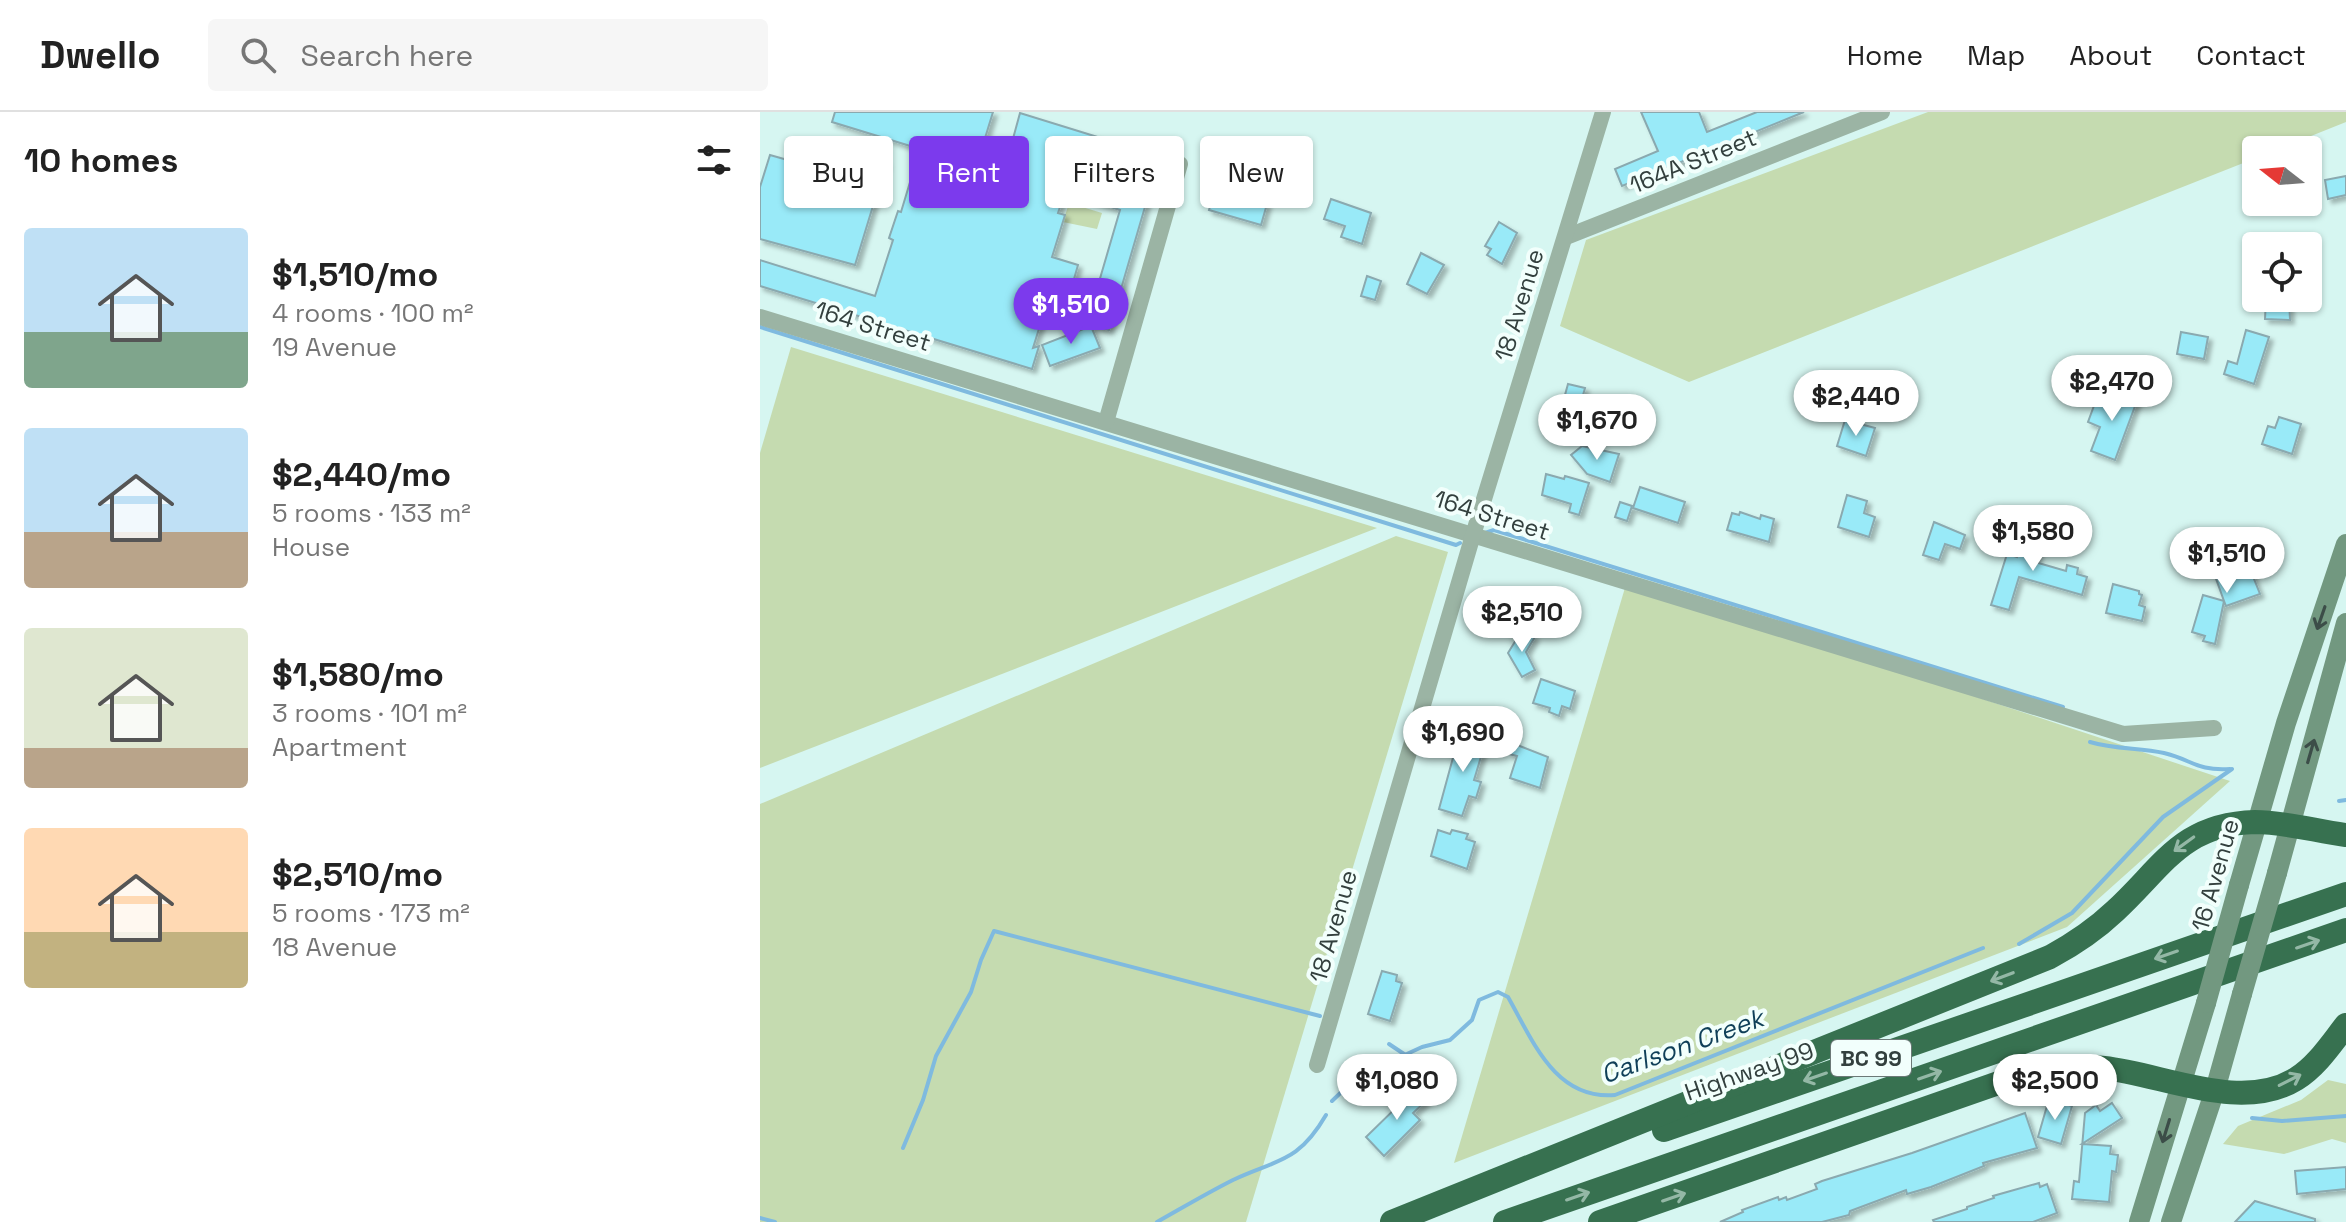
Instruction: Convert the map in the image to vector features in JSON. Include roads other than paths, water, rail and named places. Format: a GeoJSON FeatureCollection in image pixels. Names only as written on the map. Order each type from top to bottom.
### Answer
{"type":"FeatureCollection","features":[{"type":"Feature","properties":{"kind":"highway"},"geometry":{"type":"LineString","coordinates":[[1394,1222],[2050,957],[2093,931],[2186,842],[2219,826],[2257,822],[2346,835]]}},
{"type":"Feature","properties":{"kind":"highway","name":"Highway 99"},"geometry":{"type":"LineString","coordinates":[[1394,1222],[2346,894]]}},
{"type":"Feature","properties":{"kind":"highway","name":"BC 99"},"geometry":{"type":"LineString","coordinates":[[1505,1222],[2346,930]]}},
{"type":"Feature","properties":{"kind":"highway"},"geometry":{"type":"LineString","coordinates":[[1600,1222],[2028,1074],[2069,1067],[2102,1068],[2215,1090],[2266,1089],[2296,1079],[2320,1058],[2346,1025]]}},
{"type":"Feature","properties":{"kind":"main road","name":"16 Avenue"},"geometry":{"type":"LineString","coordinates":[[2139,1222],[2286,723],[2346,544]]}},
{"type":"Feature","properties":{"kind":"main road"},"geometry":{"type":"LineString","coordinates":[[2171,1222],[2215,1090],[2346,623]]}},
{"type":"Feature","properties":{"kind":"street","name":"18 Avenue"},"geometry":{"type":"LineString","coordinates":[[1317,1065],[1473,535],[1603,112]]}},
{"type":"Feature","properties":{"kind":"street","name":"164A Street"},"geometry":{"type":"LineString","coordinates":[[1566,237],[1882,112]]}},
{"type":"Feature","properties":{"kind":"street"},"geometry":{"type":"LineString","coordinates":[[1106,422],[1167,208]]}},
{"type":"Feature","properties":{"kind":"street","name":"164 Street"},"geometry":{"type":"LineString","coordinates":[[760,317],[2123,734],[2214,728]]}},
{"type":"Feature","properties":{"kind":"waterway"},"geometry":{"type":"LineString","coordinates":[[760,327],[1456,545],[1460,543]]}},
{"type":"Feature","properties":{"kind":"waterway"},"geometry":{"type":"LineString","coordinates":[[1485,533],[1494,530],[2063,707]]}},
{"type":"Feature","properties":{"kind":"waterway"},"geometry":{"type":"LineString","coordinates":[[2090,742],[2164,753],[2202,767],[2230,769]]}},
{"type":"Feature","properties":{"kind":"waterway"},"geometry":{"type":"LineString","coordinates":[[2019,944],[2072,913],[2163,817],[2232,769]]}},
{"type":"Feature","properties":{"kind":"waterway"},"geometry":{"type":"LineString","coordinates":[[2339,801],[2346,800]]}},
{"type":"Feature","properties":{"kind":"waterway"},"geometry":{"type":"LineString","coordinates":[[903,1148],[923,1100],[936,1056],[971,992],[994,931],[1320,1016]]}},
{"type":"Feature","properties":{"kind":"waterway","name":"Carlson Creek"},"geometry":{"type":"LineString","coordinates":[[1332,1101],[1357,1077],[1422,1047],[1450,1040],[1472,1020],[1479,1000],[1498,992],[1508,997],[1537,1049],[1561,1078],[1576,1088],[1594,1094],[1615,1095],[1983,948]]}},
{"type":"Feature","properties":{"kind":"waterway"},"geometry":{"type":"LineString","coordinates":[[1389,1044],[1407,1056]]}},
{"type":"Feature","properties":{"kind":"waterway"},"geometry":{"type":"LineString","coordinates":[[1157,1222],[1233,1180],[1286,1158],[1306,1142],[1326,1115]]}},
{"type":"Feature","properties":{"kind":"waterway","name":"Carlson Creek"},"geometry":{"type":"LineString","coordinates":[[2252,1118],[2282,1121],[2346,1116]]}},
{"type":"Feature","properties":{"kind":"waterway"},"geometry":{"type":"LineString","coordinates":[[760,1218],[775,1222]]}}]}
